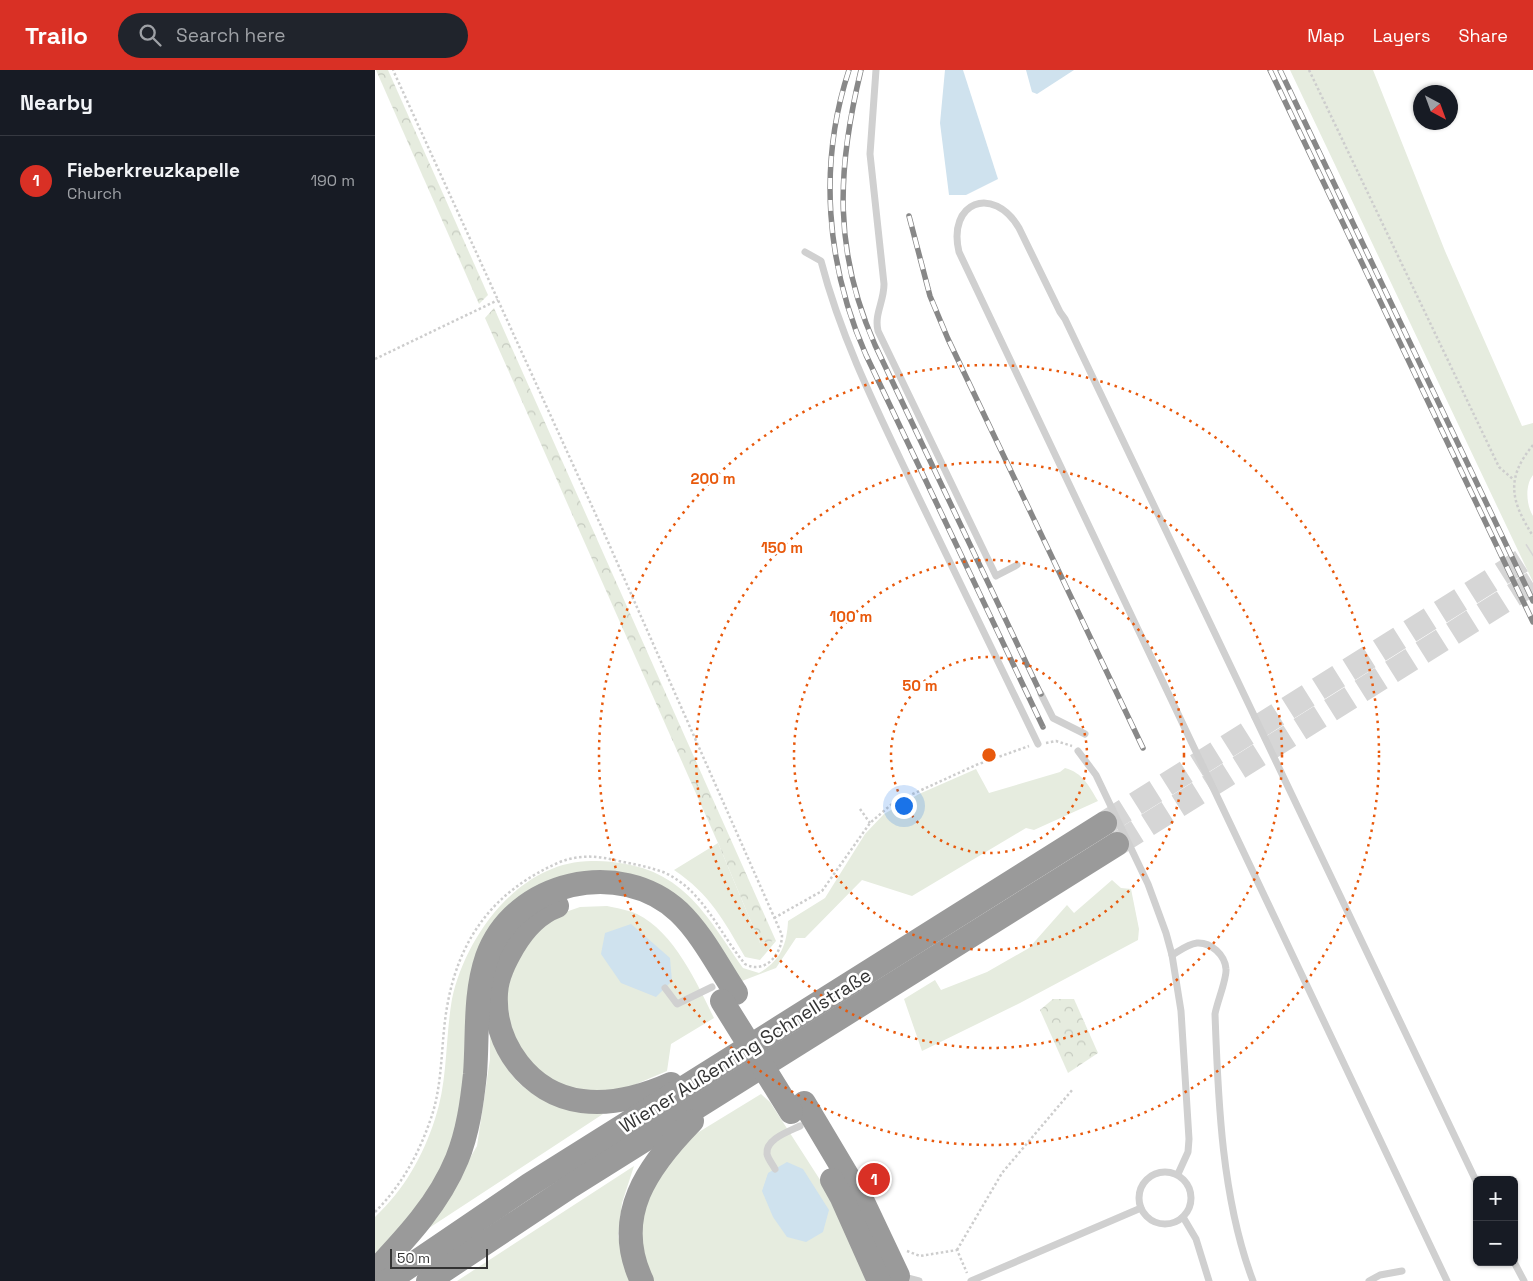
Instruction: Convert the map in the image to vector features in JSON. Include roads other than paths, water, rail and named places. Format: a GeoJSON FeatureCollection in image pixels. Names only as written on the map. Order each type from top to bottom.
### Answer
{"type":"FeatureCollection","features":[{"type":"Feature","properties":{"kind":"highway","name":"Wiener Außenring Schnellstraße"},"geometry":{"type":"LineString","coordinates":[[388,1281],[529,1185],[1105,823]]}},
{"type":"Feature","properties":{"kind":"highway","name":"Wiener Außenring Schnellstraße"},"geometry":{"type":"LineString","coordinates":[[429,1281],[571,1186],[1117,844]]}},
{"type":"Feature","properties":{"kind":"highway"},"geometry":{"type":"LineString","coordinates":[[375,1271],[414,1229],[441,1191],[457,1158],[470,1114],[475,1073],[478,1000],[487,958],[495,939],[509,921],[526,906],[545,894],[567,885],[589,881],[609,882],[646,891],[678,912],[693,928],[723,994]]}},
{"type":"Feature","properties":{"kind":"highway"},"geometry":{"type":"LineString","coordinates":[[734,1056],[638,1096],[611,1101],[583,1101],[565,1097],[545,1088],[527,1073],[512,1057],[502,1038],[497,1018],[496,991],[503,965],[518,939],[533,921],[553,907],[573,900],[588,897],[626,901],[654,913],[671,927],[684,942],[723,994],[798,1114],[863,1202],[895,1280]]}},
{"type":"Feature","properties":{"kind":"highway"},"geometry":{"type":"LineString","coordinates":[[643,1281],[633,1254],[631,1223],[643,1180],[678,1135],[717,1095]]}},
{"type":"Feature","properties":{"kind":"lane"},"geometry":{"type":"LineString","coordinates":[[876,70],[870,154],[884,284],[883,300],[876,317],[878,331],[996,576],[1017,565]]}},
{"type":"Feature","properties":{"kind":"lane"},"geometry":{"type":"LineString","coordinates":[[1447,1281],[959,252],[955,236],[957,222],[966,210],[973,205],[992,204],[1002,207],[1011,215],[1019,228],[1069,328],[1474,1176]]}},
{"type":"Feature","properties":{"kind":"lane"},"geometry":{"type":"LineString","coordinates":[[805,252],[821,261],[833,306],[847,342],[889,435],[1038,744]]}},
{"type":"Feature","properties":{"kind":"lane"},"geometry":{"type":"LineString","coordinates":[[1041,694],[1053,718],[1085,734]]}},
{"type":"Feature","properties":{"kind":"lane"},"geometry":{"type":"LineString","coordinates":[[1078,751],[1096,775],[1147,884],[1172,955],[1181,1011],[1189,1139],[1188,1152],[1178,1174]]}},
{"type":"Feature","properties":{"kind":"lane"},"geometry":{"type":"LineString","coordinates":[[1172,955],[1196,943],[1217,950],[1224,962],[1225,979],[1219,994],[1215,1014],[1224,1151],[1245,1259],[1253,1281]]}},
{"type":"Feature","properties":{"kind":"lane"},"geometry":{"type":"LineString","coordinates":[[665,988],[677,1004],[723,994]]}},
{"type":"Feature","properties":{"kind":"lane"},"geometry":{"type":"LineString","coordinates":[[775,1169],[767,1154],[769,1146],[798,1114]]}},
{"type":"Feature","properties":{"kind":"lane"},"geometry":{"type":"LineString","coordinates":[[1164,1171],[1178,1174],[1187,1182],[1191,1191],[1190,1207],[1183,1217],[1171,1223],[1163,1224],[1147,1218],[1141,1208],[1139,1193],[1147,1178],[1164,1171]]}},
{"type":"Feature","properties":{"kind":"lane"},"geometry":{"type":"LineString","coordinates":[[971,1281],[1141,1208]]}},
{"type":"Feature","properties":{"kind":"lane"},"geometry":{"type":"LineString","coordinates":[[1183,1217],[1196,1239],[1209,1281]]}},
{"type":"Feature","properties":{"kind":"lane"},"geometry":{"type":"LineString","coordinates":[[1516,1266],[1523,1281]]}},
{"type":"Feature","properties":{"kind":"lane"},"geometry":{"type":"LineString","coordinates":[[1369,1281],[1381,1275],[1402,1271]]}},
{"type":"Feature","properties":{"kind":"water"},"geometry":{"type":"Polygon","coordinates":[[[945,70],[963,70],[998,179],[966,195],[949,195],[940,123],[945,70]]]}},
{"type":"Feature","properties":{"kind":"water"},"geometry":{"type":"Polygon","coordinates":[[[1026,70],[1074,70],[1037,94],[1032,92],[1026,70]]]}},
{"type":"Feature","properties":{"kind":"water"},"geometry":{"type":"Polygon","coordinates":[[[631,924],[670,958],[672,981],[656,997],[621,983],[601,954],[605,933],[631,924]]]}},
{"type":"Feature","properties":{"kind":"water"},"geometry":{"type":"Polygon","coordinates":[[[787,1162],[803,1169],[829,1210],[823,1232],[806,1242],[787,1237],[773,1217],[762,1191],[768,1173],[787,1162]]]}},
{"type":"Feature","properties":{"kind":"tunnel"},"geometry":{"type":"LineString","coordinates":[[1105,823],[1533,554]]}},
{"type":"Feature","properties":{"kind":"tunnel"},"geometry":{"type":"LineString","coordinates":[[1117,844],[1533,583]]}},
{"type":"Feature","properties":{"kind":"railway"},"geometry":{"type":"LineString","coordinates":[[849,70],[839,106],[830,178],[831,214],[842,286],[866,355],[1043,727]]}},
{"type":"Feature","properties":{"kind":"railway"},"geometry":{"type":"LineString","coordinates":[[861,70],[847,141],[843,209],[852,276],[861,310],[875,345],[1041,694]]}},
{"type":"Feature","properties":{"kind":"railway"},"geometry":{"type":"LineString","coordinates":[[1270,70],[1533,622]]}},
{"type":"Feature","properties":{"kind":"railway"},"geometry":{"type":"LineString","coordinates":[[1280,70],[1533,601]]}},
{"type":"Feature","properties":{"kind":"railway"},"geometry":{"type":"LineString","coordinates":[[909,216],[930,296],[948,339],[1143,748]]}},
{"type":"Feature","properties":{"kind":"place","name":"Fieberkreuzkapelle"},"geometry":{"type":"Point","coordinates":[874,1179]}}]}
